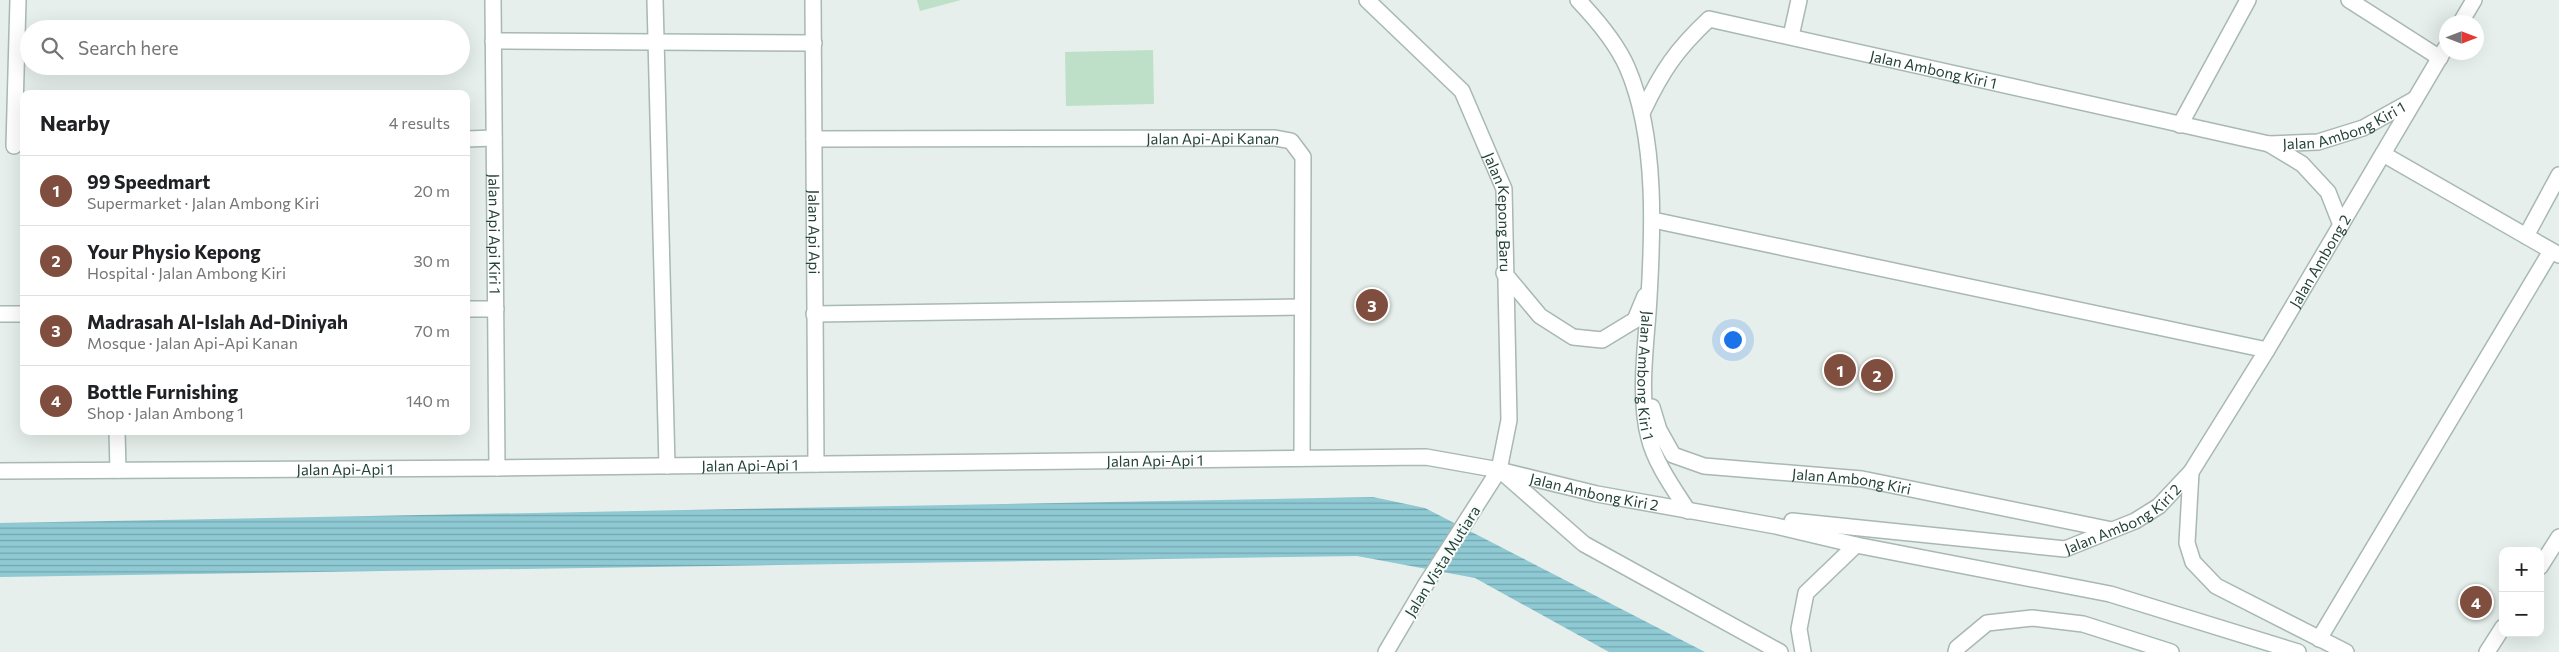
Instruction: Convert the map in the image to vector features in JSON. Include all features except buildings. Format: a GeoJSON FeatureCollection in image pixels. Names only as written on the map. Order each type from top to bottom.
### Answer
{"type":"FeatureCollection","features":[{"type":"Feature","properties":{"kind":"street"},"geometry":{"type":"LineString","coordinates":[[12,146],[18,0]]}},
{"type":"Feature","properties":{"kind":"street","name":"Jalan Api Api Kiri 1"},"geometry":{"type":"LineString","coordinates":[[493,0],[497,468]]}},
{"type":"Feature","properties":{"kind":"street"},"geometry":{"type":"LineString","coordinates":[[655,0],[667,466]]}},
{"type":"Feature","properties":{"kind":"street","name":"Jalan Api Api"},"geometry":{"type":"LineString","coordinates":[[813,0],[816,464]]}},
{"type":"Feature","properties":{"kind":"street","name":"Jalan Kepong Baru"},"geometry":{"type":"LineString","coordinates":[[1367,0],[1462,91],[1504,189],[1504,273],[1509,420],[1499,470]]}},
{"type":"Feature","properties":{"kind":"street","name":"Jalan Ambong Kiri 1"},"geometry":{"type":"LineString","coordinates":[[1578,0],[1601,24],[1627,66],[1643,111],[1653,220],[1642,377],[1649,438],[1668,478],[1688,511]]}},
{"type":"Feature","properties":{"kind":"street"},"geometry":{"type":"LineString","coordinates":[[1790,36],[1799,0]]}},
{"type":"Feature","properties":{"kind":"street"},"geometry":{"type":"LineString","coordinates":[[2180,125],[2248,0]]}},
{"type":"Feature","properties":{"kind":"street"},"geometry":{"type":"LineString","coordinates":[[2348,0],[2439,50]]}},
{"type":"Feature","properties":{"kind":"street"},"geometry":{"type":"LineString","coordinates":[[2465,15],[2474,0]]}},
{"type":"Feature","properties":{"kind":"street","name":"Jalan Ambong Kiri 1"},"geometry":{"type":"LineString","coordinates":[[1643,111],[1659,76],[1681,45],[1709,19],[2270,144],[2318,142],[2363,128],[2416,98]]}},
{"type":"Feature","properties":{"kind":"street"},"geometry":{"type":"LineString","coordinates":[[493,41],[814,43]]}},
{"type":"Feature","properties":{"kind":"street","name":"Jalan Ambong 2"},"geometry":{"type":"LineString","coordinates":[[2191,472],[2267,350],[2439,59]]}},
{"type":"Feature","properties":{"kind":"street"},"geometry":{"type":"LineString","coordinates":[[470,138],[494,138]]}},
{"type":"Feature","properties":{"kind":"street","name":"Jalan Api-Api Kanan"},"geometry":{"type":"LineString","coordinates":[[814,139],[1275,138],[1291,141],[1303,157],[1302,458]]}},
{"type":"Feature","properties":{"kind":"street","name":"Jalan Ambong Kiri 1"},"geometry":{"type":"LineString","coordinates":[[2270,144],[2302,164],[2328,192],[2341,225]]}},
{"type":"Feature","properties":{"kind":"street"},"geometry":{"type":"LineString","coordinates":[[2319,639],[2555,253],[2383,154]]}},
{"type":"Feature","properties":{"kind":"street"},"geometry":{"type":"LineString","coordinates":[[2526,236],[2559,175]]}},
{"type":"Feature","properties":{"kind":"street"},"geometry":{"type":"LineString","coordinates":[[1653,220],[2267,350]]}},
{"type":"Feature","properties":{"kind":"street"},"geometry":{"type":"LineString","coordinates":[[1504,273],[1540,316],[1573,337],[1602,340],[1635,320],[1650,283]]}},
{"type":"Feature","properties":{"kind":"street"},"geometry":{"type":"LineString","coordinates":[[814,314],[1302,307]]}},
{"type":"Feature","properties":{"kind":"street"},"geometry":{"type":"LineString","coordinates":[[470,309],[496,309]]}},
{"type":"Feature","properties":{"kind":"street"},"geometry":{"type":"LineString","coordinates":[[0,314],[20,314]]}},
{"type":"Feature","properties":{"kind":"street","name":"Jalan Ambong Kiri"},"geometry":{"type":"LineString","coordinates":[[1642,377],[1659,430],[1672,455],[1704,466],[1862,479],[2112,530]]}},
{"type":"Feature","properties":{"kind":"street"},"geometry":{"type":"LineString","coordinates":[[117,435],[118,470]]}},
{"type":"Feature","properties":{"kind":"street","name":"Jalan Api-Api 1"},"geometry":{"type":"LineString","coordinates":[[0,471],[497,468],[1426,457],[1499,470]]}},
{"type":"Feature","properties":{"kind":"street"},"geometry":{"type":"LineString","coordinates":[[1499,470],[1584,544],[1780,652]]}},
{"type":"Feature","properties":{"kind":"street","name":"Jalan Ambong Kiri 2"},"geometry":{"type":"LineString","coordinates":[[1499,470],[1597,494],[1776,526],[1856,544],[2110,594],[2298,652]]}},
{"type":"Feature","properties":{"kind":"street","name":"Jalan Vista Mutiara"},"geometry":{"type":"LineString","coordinates":[[1386,652],[1426,584],[1499,470]]}},
{"type":"Feature","properties":{"kind":"street","name":"Jalan Ambong Kiri 2"},"geometry":{"type":"LineString","coordinates":[[2191,472],[2187,543],[2193,562],[2216,586],[2346,652]]}},
{"type":"Feature","properties":{"kind":"street","name":"Jalan Ambong Kiri 2"},"geometry":{"type":"LineString","coordinates":[[1688,511],[2065,550],[2135,520],[2159,506],[2191,472]]}},
{"type":"Feature","properties":{"kind":"street"},"geometry":{"type":"LineString","coordinates":[[2544,560],[2559,536]]}},
{"type":"Feature","properties":{"kind":"street"},"geometry":{"type":"LineString","coordinates":[[1803,652],[1798,629],[1806,593],[1856,544]]}},
{"type":"Feature","properties":{"kind":"street"},"geometry":{"type":"LineString","coordinates":[[1956,652],[1957,648],[1987,623],[2032,618],[2083,624],[2171,652]]}},
{"type":"Feature","properties":{"kind":"street"},"geometry":{"type":"LineString","coordinates":[[2487,652],[2499,633]]}},
{"type":"Feature","properties":{"kind":"street"},"geometry":{"type":"LineString","coordinates":[[2239,634],[2270,652]]}},
{"type":"Feature","properties":{"kind":"green space"},"geometry":{"type":"Polygon","coordinates":[[[917,0],[961,0],[920,11],[917,0]]]}},
{"type":"Feature","properties":{"kind":"green space"},"geometry":{"type":"Polygon","coordinates":[[[1153,50],[1154,104],[1066,106],[1065,52],[1153,50]]]}},
{"type":"Feature","properties":{"kind":"water"},"geometry":{"type":"Polygon","coordinates":[[[1373,497],[1425,508],[1705,652],[1609,652],[1475,578],[1357,556],[0,577],[0,523],[1373,497]]]}},
{"type":"Feature","properties":{"kind":"place","name":"Madrasah Al-Islah Ad-Diniyah"},"geometry":{"type":"Point","coordinates":[1372,305]}},
{"type":"Feature","properties":{"kind":"place","name":"99 Speedmart"},"geometry":{"type":"Point","coordinates":[1840,370]}},
{"type":"Feature","properties":{"kind":"place","name":"Your Physio Kepong"},"geometry":{"type":"Point","coordinates":[1877,375]}},
{"type":"Feature","properties":{"kind":"place","name":"Bottle Furnishing"},"geometry":{"type":"Point","coordinates":[2476,602]}}]}
